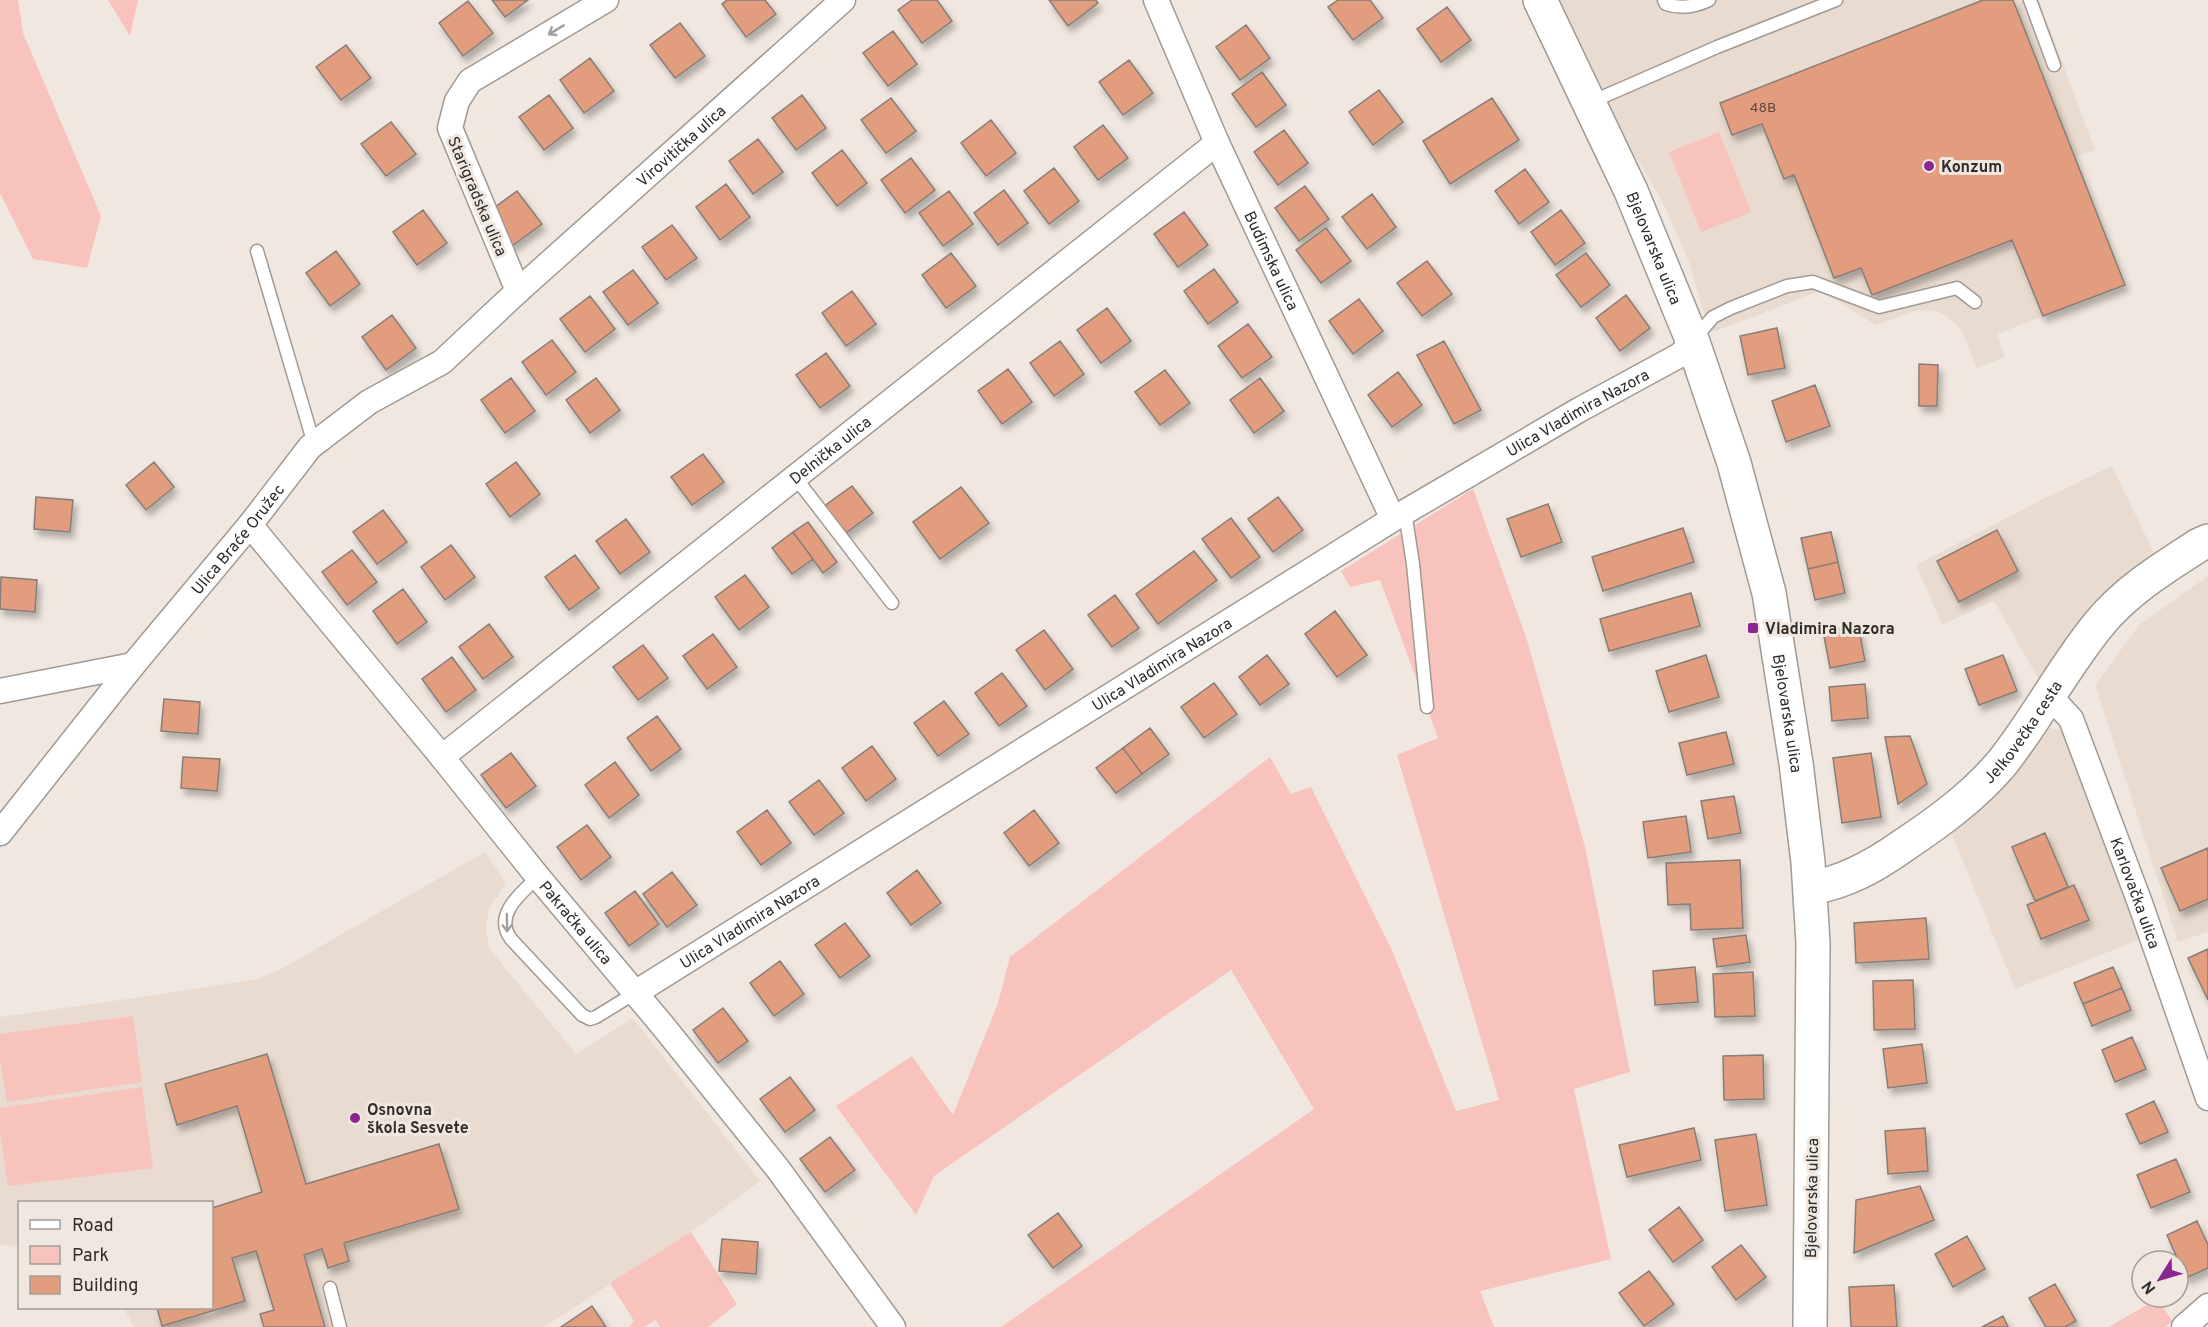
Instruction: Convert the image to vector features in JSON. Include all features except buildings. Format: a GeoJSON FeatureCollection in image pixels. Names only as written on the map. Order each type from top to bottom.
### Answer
{"type":"FeatureCollection","features":[{"type":"Feature","properties":{"kind":"main road","name":"Bjelovarska ulica"},"geometry":{"type":"LineString","coordinates":[[1540,0],[1631,191],[1693,342],[1734,463],[1769,593],[1796,762],[1810,888],[1814,958],[1810,1327]]}},
{"type":"Feature","properties":{"kind":"main road","name":"Jelkovečka cesta"},"geometry":{"type":"LineString","coordinates":[[1810,888],[1834,883],[1868,868],[1940,821],[1971,795],[2002,762],[2100,623],[2142,583],[2208,541]]}},
{"type":"Feature","properties":{"kind":"street","name":"Starigradska ulica"},"geometry":{"type":"LineString","coordinates":[[518,291],[450,128],[457,101],[470,81],[606,0]]}},
{"type":"Feature","properties":{"kind":"street","name":"Virovitička ulica"},"geometry":{"type":"LineString","coordinates":[[518,291],[843,0]]}},
{"type":"Feature","properties":{"kind":"street","name":"Budimska ulica"},"geometry":{"type":"LineString","coordinates":[[1156,0],[1217,143],[1399,516]]}},
{"type":"Feature","properties":{"kind":"street","name":"Delnička ulica"},"geometry":{"type":"LineString","coordinates":[[442,757],[1217,143]]}},
{"type":"Feature","properties":{"kind":"street","name":"Ulica Braće Oružec"},"geometry":{"type":"LineString","coordinates":[[0,833],[133,665],[250,525],[314,444],[369,402],[442,362],[518,291]]}},
{"type":"Feature","properties":{"kind":"street","name":"Ulica Vladimira Nazora"},"geometry":{"type":"LineString","coordinates":[[635,993],[1399,516],[1579,410],[1680,355],[1693,342]]}},
{"type":"Feature","properties":{"kind":"street","name":"Pakračka ulica"},"geometry":{"type":"LineString","coordinates":[[250,525],[778,1169],[893,1327]]}},
{"type":"Feature","properties":{"kind":"street"},"geometry":{"type":"LineString","coordinates":[[0,691],[133,665]]}},
{"type":"Feature","properties":{"kind":"street","name":"Karlovačka ulica"},"geometry":{"type":"LineString","coordinates":[[2049,695],[2071,719],[2140,903],[2208,1098]]}},
{"type":"Feature","properties":{"kind":"street"},"geometry":{"type":"LineString","coordinates":[[2184,1327],[2208,1306]]}},
{"type":"Feature","properties":{"kind":"lane"},"geometry":{"type":"LineString","coordinates":[[1664,0],[1666,4],[1679,8],[1701,4],[1709,0]]}},
{"type":"Feature","properties":{"kind":"lane"},"geometry":{"type":"LineString","coordinates":[[1590,103],[1718,47],[1836,0]]}},
{"type":"Feature","properties":{"kind":"lane"},"geometry":{"type":"LineString","coordinates":[[2031,0],[2054,65]]}},
{"type":"Feature","properties":{"kind":"lane"},"geometry":{"type":"LineString","coordinates":[[257,251],[314,444]]}},
{"type":"Feature","properties":{"kind":"lane"},"geometry":{"type":"LineString","coordinates":[[1693,342],[1713,317],[1786,286],[1813,282],[1878,307],[1957,288],[1975,302]]}},
{"type":"Feature","properties":{"kind":"lane"},"geometry":{"type":"LineString","coordinates":[[795,477],[892,603]]}},
{"type":"Feature","properties":{"kind":"lane"},"geometry":{"type":"LineString","coordinates":[[1399,516],[1413,564],[1427,707]]}},
{"type":"Feature","properties":{"kind":"lane"},"geometry":{"type":"LineString","coordinates":[[538,877],[514,900],[506,913],[506,932],[511,939],[582,1016],[590,1019],[596,1017],[635,993]]}},
{"type":"Feature","properties":{"kind":"lane"},"geometry":{"type":"LineString","coordinates":[[330,1288],[340,1327]]}},
{"type":"Feature","properties":{"kind":"shaded area"},"geometry":{"type":"Polygon","coordinates":[[[1560,0],[2039,0],[2095,150],[2076,157],[2125,285],[1997,334],[2005,357],[1977,368],[1962,331],[1948,317],[1936,311],[1918,310],[1876,325],[1827,295],[1816,292],[1710,333],[1688,259],[1662,201],[1629,146],[1560,0]]]}},
{"type":"Feature","properties":{"kind":"shaded area"},"geometry":{"type":"Polygon","coordinates":[[[2112,466],[2154,553],[2122,579],[2042,685],[1994,601],[1942,625],[1916,565],[2112,466]]]}},
{"type":"Feature","properties":{"kind":"shaded area"},"geometry":{"type":"Polygon","coordinates":[[[2208,576],[2208,932],[2178,942],[2095,685],[2139,625],[2208,576]]]}},
{"type":"Feature","properties":{"kind":"shaded area"},"geometry":{"type":"Polygon","coordinates":[[[2049,728],[2062,730],[2141,939],[2015,989],[1950,829],[2042,732],[2049,728]]]}},
{"type":"Feature","properties":{"kind":"shaded area","name":"Osnovna škola Sesvete"},"geometry":{"type":"Polygon","coordinates":[[[485,852],[506,883],[489,908],[486,928],[489,948],[576,1054],[633,1018],[760,1181],[691,1232],[544,1327],[134,1327],[125,1309],[213,1309],[213,1201],[18,1201],[18,1246],[0,1245],[0,1017],[257,979],[281,969],[485,852]]]}},
{"type":"Feature","properties":{"kind":"green space"},"geometry":{"type":"Polygon","coordinates":[[[0,0],[18,0],[23,33],[101,216],[87,268],[33,259],[0,193],[0,0]]]}},
{"type":"Feature","properties":{"kind":"green space"},"geometry":{"type":"Polygon","coordinates":[[[108,0],[138,0],[130,36],[108,0]]]}},
{"type":"Feature","properties":{"kind":"green space"},"geometry":{"type":"Polygon","coordinates":[[[1719,132],[1751,212],[1701,232],[1669,152],[1719,132]]]}},
{"type":"Feature","properties":{"kind":"green space"},"geometry":{"type":"Polygon","coordinates":[[[1473,489],[1527,640],[1585,847],[1630,1072],[1574,1089],[1611,1259],[1480,1291],[1494,1327],[1001,1327],[1314,1109],[1231,970],[934,1176],[916,1215],[836,1106],[912,1056],[953,1115],[998,1003],[1010,957],[1270,757],[1291,794],[1311,787],[1392,950],[1456,1111],[1499,1100],[1397,755],[1438,738],[1380,580],[1350,587],[1341,571],[1473,489]]]}},
{"type":"Feature","properties":{"kind":"green space"},"geometry":{"type":"Polygon","coordinates":[[[133,1016],[142,1082],[7,1102],[0,1059],[0,1034],[133,1016]]]}},
{"type":"Feature","properties":{"kind":"green space"},"geometry":{"type":"Polygon","coordinates":[[[142,1087],[153,1168],[8,1186],[0,1132],[0,1108],[142,1087]]]}},
{"type":"Feature","properties":{"kind":"green space"},"geometry":{"type":"Polygon","coordinates":[[[691,1232],[737,1304],[708,1327],[660,1327],[655,1320],[644,1327],[629,1327],[634,1321],[610,1283],[691,1232]]]}},
{"type":"Feature","properties":{"kind":"green space"},"geometry":{"type":"Polygon","coordinates":[[[2140,1309],[2164,1309],[2173,1322],[2165,1327],[2109,1327],[2140,1309]]]}},
{"type":"Feature","properties":{"kind":"place","name":"Konzum"},"geometry":{"type":"Point","coordinates":[1929,166]}},
{"type":"Feature","properties":{"kind":"place","name":"Vladimira Nazora"},"geometry":{"type":"Point","coordinates":[1753,628]}},
{"type":"Feature","properties":{"kind":"place","name":"Osnovna škola Sesvete"},"geometry":{"type":"Point","coordinates":[355,1118]}}]}
